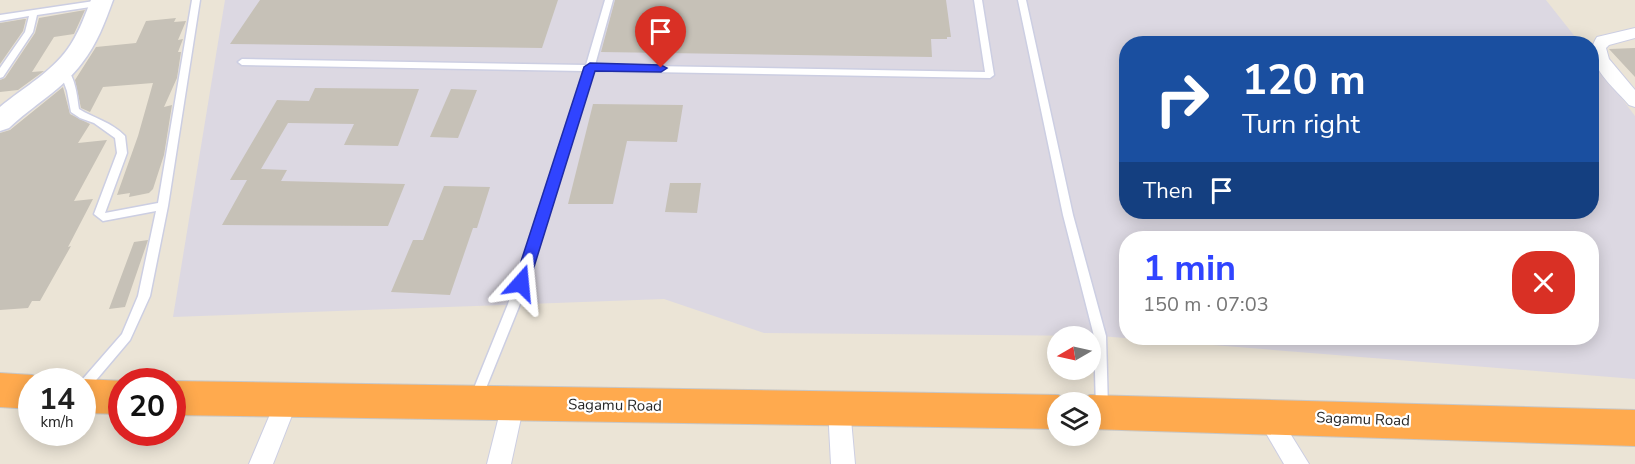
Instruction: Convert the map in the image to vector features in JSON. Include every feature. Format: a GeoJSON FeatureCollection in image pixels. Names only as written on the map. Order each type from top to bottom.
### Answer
{"type":"FeatureCollection","features":[{"type":"Feature","properties":{"kind":"highway"},"geometry":{"type":"LineString","coordinates":[[0,390],[18,391]]}},
{"type":"Feature","properties":{"kind":"highway","name":"Sagamu Road"},"geometry":{"type":"LineString","coordinates":[[186,398],[1047,412]]}},
{"type":"Feature","properties":{"kind":"highway","name":"Sagamu Road"},"geometry":{"type":"LineString","coordinates":[[1101,413],[1635,428]]}},
{"type":"Feature","properties":{"kind":"street"},"geometry":{"type":"LineString","coordinates":[[0,122],[14,107],[63,69],[81,48],[101,2]]}},
{"type":"Feature","properties":{"kind":"street"},"geometry":{"type":"LineString","coordinates":[[1599,47],[1603,41],[1635,33]]}},
{"type":"Feature","properties":{"kind":"street"},"geometry":{"type":"LineString","coordinates":[[1599,52],[1601,60],[1635,101]]}},
{"type":"Feature","properties":{"kind":"street"},"geometry":{"type":"LineString","coordinates":[[261,464],[287,400]]}},
{"type":"Feature","properties":{"kind":"street"},"geometry":{"type":"LineString","coordinates":[[499,464],[513,404]]}},
{"type":"Feature","properties":{"kind":"street"},"geometry":{"type":"LineString","coordinates":[[839,408],[843,464]]}},
{"type":"Feature","properties":{"kind":"street"},"geometry":{"type":"LineString","coordinates":[[1267,416],[1297,464]]}},
{"type":"Feature","properties":{"kind":"lane"},"geometry":{"type":"LineString","coordinates":[[96,372],[126,337],[144,296],[163,206],[190,49],[196,0]]}},
{"type":"Feature","properties":{"kind":"lane"},"geometry":{"type":"LineString","coordinates":[[473,404],[514,304],[590,67],[609,0]]}},
{"type":"Feature","properties":{"kind":"lane"},"geometry":{"type":"LineString","coordinates":[[242,62],[990,75],[978,0]]}},
{"type":"Feature","properties":{"kind":"lane"},"geometry":{"type":"LineString","coordinates":[[1022,0],[1068,215],[1100,336],[1097,392]]}},
{"type":"Feature","properties":{"kind":"lane"},"geometry":{"type":"LineString","coordinates":[[0,18],[101,2]]}},
{"type":"Feature","properties":{"kind":"lane"},"geometry":{"type":"LineString","coordinates":[[0,75],[29,32],[34,12]]}},
{"type":"Feature","properties":{"kind":"lane"},"geometry":{"type":"LineString","coordinates":[[63,69],[72,91],[74,110],[120,136],[122,153],[99,214],[102,217],[163,206]]}},
{"type":"Feature","properties":{"kind":"shaded area"},"geometry":{"type":"Polygon","coordinates":[[[225,0],[1546,0],[1574,36],[1119,36],[1119,219],[1599,219],[1599,68],[1635,116],[1635,379],[1212,345],[1599,345],[1599,231],[1119,231],[1119,338],[1101,336],[1101,326],[1047,326],[1047,336],[764,333],[664,299],[173,317],[225,0]]]}},
{"type":"Feature","properties":{"kind":"building"},"geometry":{"type":"Polygon","coordinates":[[[260,0],[558,0],[542,48],[230,44],[260,0]]]}},
{"type":"Feature","properties":{"kind":"building"},"geometry":{"type":"Polygon","coordinates":[[[615,0],[946,0],[951,37],[931,39],[932,57],[601,52],[615,0]]]}},
{"type":"Feature","properties":{"kind":"building"},"geometry":{"type":"Polygon","coordinates":[[[85,10],[74,34],[54,37],[32,72],[44,71],[18,90],[0,92],[0,80],[5,78],[35,33],[39,18],[85,10]]]}},
{"type":"Feature","properties":{"kind":"building"},"geometry":{"type":"Polygon","coordinates":[[[176,18],[174,22],[186,21],[178,40],[183,39],[178,52],[181,52],[177,78],[164,107],[172,105],[164,155],[153,189],[149,193],[129,197],[130,193],[117,195],[138,136],[153,83],[103,87],[90,112],[81,108],[75,80],[96,47],[136,43],[146,21],[176,18]]]}},
{"type":"Feature","properties":{"kind":"building"},"geometry":{"type":"Polygon","coordinates":[[[26,19],[23,31],[0,64],[0,23],[26,19]]]}},
{"type":"Feature","properties":{"kind":"building"},"geometry":{"type":"Polygon","coordinates":[[[1635,48],[1635,77],[1609,49],[1635,48]]]}},
{"type":"Feature","properties":{"kind":"building"},"geometry":{"type":"Polygon","coordinates":[[[63,87],[70,114],[90,124],[78,143],[107,140],[74,201],[93,199],[68,247],[71,246],[40,301],[32,301],[28,308],[0,310],[0,133],[10,130],[63,87]]]}},
{"type":"Feature","properties":{"kind":"building"},"geometry":{"type":"Polygon","coordinates":[[[315,88],[419,89],[398,146],[344,145],[354,124],[288,123],[261,169],[287,170],[281,181],[405,184],[388,226],[222,225],[247,180],[230,180],[277,100],[309,101],[315,88]]]}},
{"type":"Feature","properties":{"kind":"building"},"geometry":{"type":"Polygon","coordinates":[[[451,89],[477,90],[458,138],[430,137],[451,89]]]}},
{"type":"Feature","properties":{"kind":"building"},"geometry":{"type":"Polygon","coordinates":[[[593,104],[683,105],[677,142],[627,141],[613,204],[568,204],[593,104]]]}},
{"type":"Feature","properties":{"kind":"building"},"geometry":{"type":"Polygon","coordinates":[[[670,183],[701,183],[697,213],[665,212],[670,183]]]}},
{"type":"Feature","properties":{"kind":"building"},"geometry":{"type":"Polygon","coordinates":[[[444,186],[490,187],[477,228],[473,228],[450,295],[391,292],[413,240],[423,240],[444,186]]]}},
{"type":"Feature","properties":{"kind":"building"},"geometry":{"type":"Polygon","coordinates":[[[148,240],[125,307],[109,309],[134,242],[148,240]]]}},
{"type":"Feature","properties":{"kind":"route"},"geometry":{"type":"LineString","coordinates":[[521,283],[590,67],[661,68]]}}]}
